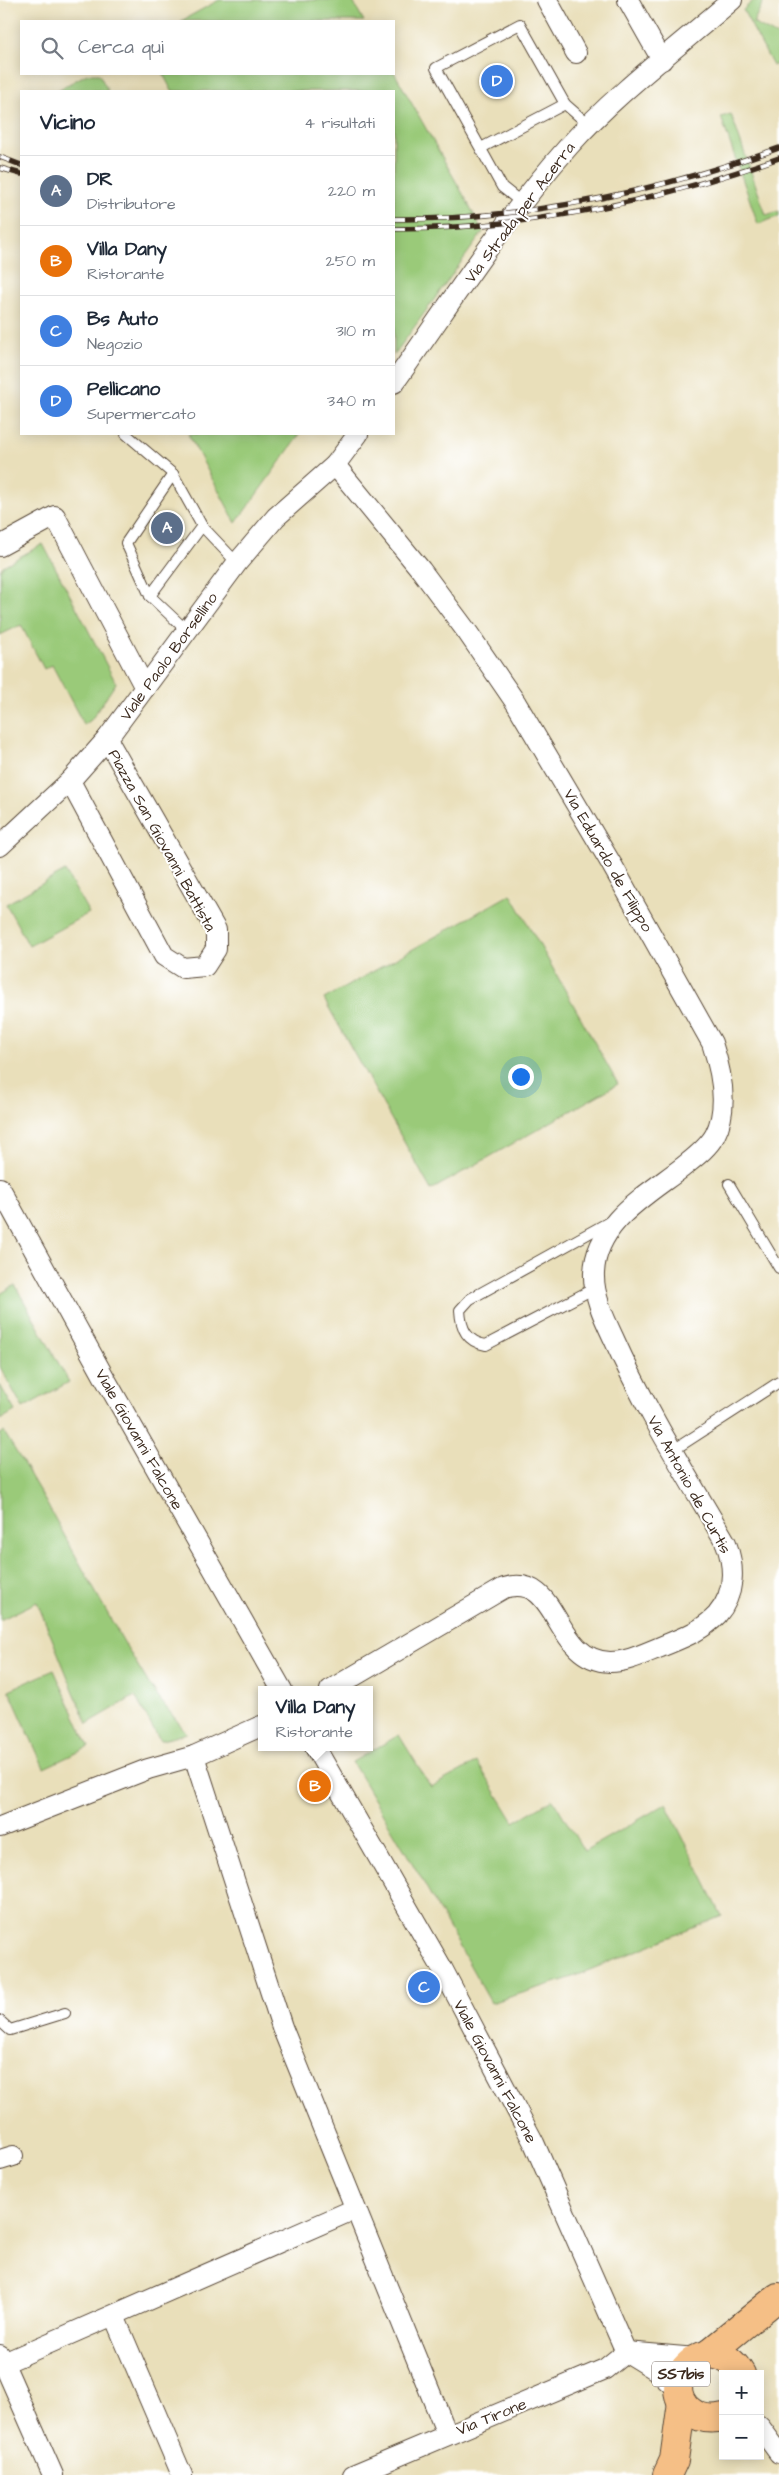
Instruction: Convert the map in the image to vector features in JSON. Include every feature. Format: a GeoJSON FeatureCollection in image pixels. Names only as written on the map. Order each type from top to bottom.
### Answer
{"type":"FeatureCollection","features":[{"type":"Feature","properties":{"kind":"main road","name":"SS7bis"},"geometry":{"type":"LineString","coordinates":[[670,2468],[682,2371],[778,2296]]}},
{"type":"Feature","properties":{"kind":"main road","name":"SS7bis"},"geometry":{"type":"LineString","coordinates":[[702,2356],[723,2357],[738,2370],[778,2296]]}},
{"type":"Feature","properties":{"kind":"main road","name":"SS7bis"},"geometry":{"type":"LineString","coordinates":[[680,2396],[695,2415],[704,2418],[719,2417]]}},
{"type":"Feature","properties":{"kind":"main road","name":"SS7bis"},"geometry":{"type":"LineString","coordinates":[[670,2468],[719,2420]]}},
{"type":"Feature","properties":{"kind":"street"},"geometry":{"type":"LineString","coordinates":[[547,0],[576,54]]}},
{"type":"Feature","properties":{"kind":"street"},"geometry":{"type":"LineString","coordinates":[[628,0],[662,60]]}},
{"type":"Feature","properties":{"kind":"street","name":"Via Strada per Acerra"},"geometry":{"type":"LineString","coordinates":[[395,382],[522,203],[570,145],[589,125],[732,0]]}},
{"type":"Feature","properties":{"kind":"street"},"geometry":{"type":"LineString","coordinates":[[335,465],[357,435]]}},
{"type":"Feature","properties":{"kind":"street","name":"Viale Paolo Borsellino"},"geometry":{"type":"LineString","coordinates":[[0,846],[70,781],[107,739],[186,630],[276,516],[335,465]]}},
{"type":"Feature","properties":{"kind":"street","name":"Via Eduardo de Filippo"},"geometry":{"type":"LineString","coordinates":[[335,465],[421,570],[468,633],[516,703],[612,865],[712,1043],[720,1072],[722,1110],[715,1135],[696,1157],[621,1215],[603,1238],[595,1260]]}},
{"type":"Feature","properties":{"kind":"street"},"geometry":{"type":"LineString","coordinates":[[0,546],[55,516],[145,688]]}},
{"type":"Feature","properties":{"kind":"street","name":"Piazza San Giovanni Battista"},"geometry":{"type":"LineString","coordinates":[[70,781],[164,956],[183,968],[205,966],[216,949],[216,930],[107,739]]}},
{"type":"Feature","properties":{"kind":"street","name":"Viale Giovanni Falcone"},"geometry":{"type":"LineString","coordinates":[[0,1188],[103,1375],[280,1686]]}},
{"type":"Feature","properties":{"kind":"street","name":"Via Antonio de Curtis"},"geometry":{"type":"LineString","coordinates":[[337,1686],[504,1588],[515,1585],[526,1586],[536,1591],[545,1599],[570,1642],[581,1652],[603,1660],[628,1660],[692,1634],[708,1624],[719,1612],[732,1584],[730,1556],[726,1543],[672,1451],[625,1364],[608,1326],[595,1288],[595,1260]]}},
{"type":"Feature","properties":{"kind":"street"},"geometry":{"type":"LineString","coordinates":[[0,1827],[148,1769],[194,1756],[258,1727]]}},
{"type":"Feature","properties":{"kind":"street","name":"Viale Giovanni Falcone"},"geometry":{"type":"LineString","coordinates":[[317,1751],[442,1968],[534,2143],[626,2352]]}},
{"type":"Feature","properties":{"kind":"street"},"geometry":{"type":"LineString","coordinates":[[194,1756],[282,2027],[447,2434]]}},
{"type":"Feature","properties":{"kind":"street"},"geometry":{"type":"LineString","coordinates":[[53,2475],[2,2359],[114,2316],[355,2209]]}},
{"type":"Feature","properties":{"kind":"street"},"geometry":{"type":"LineString","coordinates":[[114,2316],[182,2475]]}},
{"type":"Feature","properties":{"kind":"street"},"geometry":{"type":"LineString","coordinates":[[626,2352],[702,2356]]}},
{"type":"Feature","properties":{"kind":"street"},"geometry":{"type":"LineString","coordinates":[[626,2352],[656,2370],[680,2396]]}},
{"type":"Feature","properties":{"kind":"street","name":"Via Tirone"},"geometry":{"type":"LineString","coordinates":[[353,2475],[605,2368],[626,2352]]}},
{"type":"Feature","properties":{"kind":"street"},"geometry":{"type":"LineString","coordinates":[[764,2432],[779,2453]]}},
{"type":"Feature","properties":{"kind":"lane"},"geometry":{"type":"LineString","coordinates":[[522,203],[502,187],[436,68],[520,24],[565,104],[589,125]]}},
{"type":"Feature","properties":{"kind":"lane"},"geometry":{"type":"LineString","coordinates":[[480,148],[565,104]]}},
{"type":"Feature","properties":{"kind":"lane"},"geometry":{"type":"LineString","coordinates":[[127,435],[173,474],[202,526],[237,564]]}},
{"type":"Feature","properties":{"kind":"lane"},"geometry":{"type":"LineString","coordinates":[[173,474],[126,543],[150,596],[186,630]]}},
{"type":"Feature","properties":{"kind":"lane"},"geometry":{"type":"LineString","coordinates":[[150,596],[202,526]]}},
{"type":"Feature","properties":{"kind":"lane"},"geometry":{"type":"LineString","coordinates":[[729,1184],[779,1268]]}},
{"type":"Feature","properties":{"kind":"lane"},"geometry":{"type":"LineString","coordinates":[[595,1288],[486,1345],[476,1343],[461,1326],[460,1310],[470,1299],[621,1215]]}},
{"type":"Feature","properties":{"kind":"lane"},"geometry":{"type":"LineString","coordinates":[[672,1451],[779,1382]]}},
{"type":"Feature","properties":{"kind":"lane"},"geometry":{"type":"LineString","coordinates":[[0,2021],[10,2030],[65,2013]]}},
{"type":"Feature","properties":{"kind":"green space"},"geometry":{"type":"Polygon","coordinates":[[[219,0],[352,0],[363,20],[183,20],[219,0]]]}},
{"type":"Feature","properties":{"kind":"green space"},"geometry":{"type":"Polygon","coordinates":[[[754,0],[764,0],[753,23],[779,37],[779,63],[773,66],[743,10],[754,0]]]}},
{"type":"Feature","properties":{"kind":"green space"},"geometry":{"type":"Polygon","coordinates":[[[395,74],[483,232],[395,354],[395,90],[171,90],[164,75],[395,74]]]}},
{"type":"Feature","properties":{"kind":"green space"},"geometry":{"type":"Polygon","coordinates":[[[85,75],[100,75],[107,90],[58,90],[85,75]]]}},
{"type":"Feature","properties":{"kind":"green space"},"geometry":{"type":"Polygon","coordinates":[[[731,114],[766,215],[779,211],[779,216],[758,224],[721,117],[731,114]]]}},
{"type":"Feature","properties":{"kind":"green space"},"geometry":{"type":"Polygon","coordinates":[[[189,435],[299,435],[236,523],[189,435]]]}},
{"type":"Feature","properties":{"kind":"green space"},"geometry":{"type":"Polygon","coordinates":[[[43,544],[116,683],[91,720],[84,725],[52,665],[44,669],[21,625],[0,635],[0,570],[3,566],[43,544]]]}},
{"type":"Feature","properties":{"kind":"green space"},"geometry":{"type":"Polygon","coordinates":[[[65,871],[89,913],[29,946],[6,904],[65,871]]]}},
{"type":"Feature","properties":{"kind":"green space"},"geometry":{"type":"Polygon","coordinates":[[[511,894],[618,1084],[431,1190],[324,999],[511,894]]]}},
{"type":"Feature","properties":{"kind":"green space"},"geometry":{"type":"Polygon","coordinates":[[[15,1285],[69,1382],[23,1408],[0,1367],[0,1294],[15,1285]]]}},
{"type":"Feature","properties":{"kind":"green space"},"geometry":{"type":"Polygon","coordinates":[[[0,1385],[15,1411],[0,1420],[0,1385]]]}},
{"type":"Feature","properties":{"kind":"green space"},"geometry":{"type":"Polygon","coordinates":[[[4,1432],[149,1684],[187,1733],[160,1741],[135,1696],[87,1724],[37,1602],[0,1620],[0,1434],[4,1432]]]}},
{"type":"Feature","properties":{"kind":"green space"},"geometry":{"type":"Polygon","coordinates":[[[54,1670],[89,1747],[44,1768],[9,1690],[54,1670]]]}},
{"type":"Feature","properties":{"kind":"green space"},"geometry":{"type":"Polygon","coordinates":[[[399,1735],[431,1787],[477,1762],[514,1822],[553,1799],[584,1851],[666,1804],[722,1916],[570,1978],[491,2003],[420,1876],[352,1762],[399,1735]]]}},
{"type":"Feature","properties":{"kind":"railway"},"geometry":{"type":"LineString","coordinates":[[395,219],[492,215],[590,200],[685,178],[779,148]]}},
{"type":"Feature","properties":{"kind":"railway"},"geometry":{"type":"LineString","coordinates":[[0,157],[20,165]]}},
{"type":"Feature","properties":{"kind":"railway"},"geometry":{"type":"LineString","coordinates":[[395,229],[492,224],[589,210],[685,188],[779,158]]}},
{"type":"Feature","properties":{"kind":"railway"},"geometry":{"type":"LineString","coordinates":[[0,168],[20,174]]}},
{"type":"Feature","properties":{"kind":"place","name":"Pellicano"},"geometry":{"type":"Point","coordinates":[497,81]}},
{"type":"Feature","properties":{"kind":"place","name":"DR"},"geometry":{"type":"Point","coordinates":[167,528]}},
{"type":"Feature","properties":{"kind":"place","name":"Villa Dany"},"geometry":{"type":"Point","coordinates":[315,1786]}},
{"type":"Feature","properties":{"kind":"place","name":"Bs Auto"},"geometry":{"type":"Point","coordinates":[424,1987]}}]}
